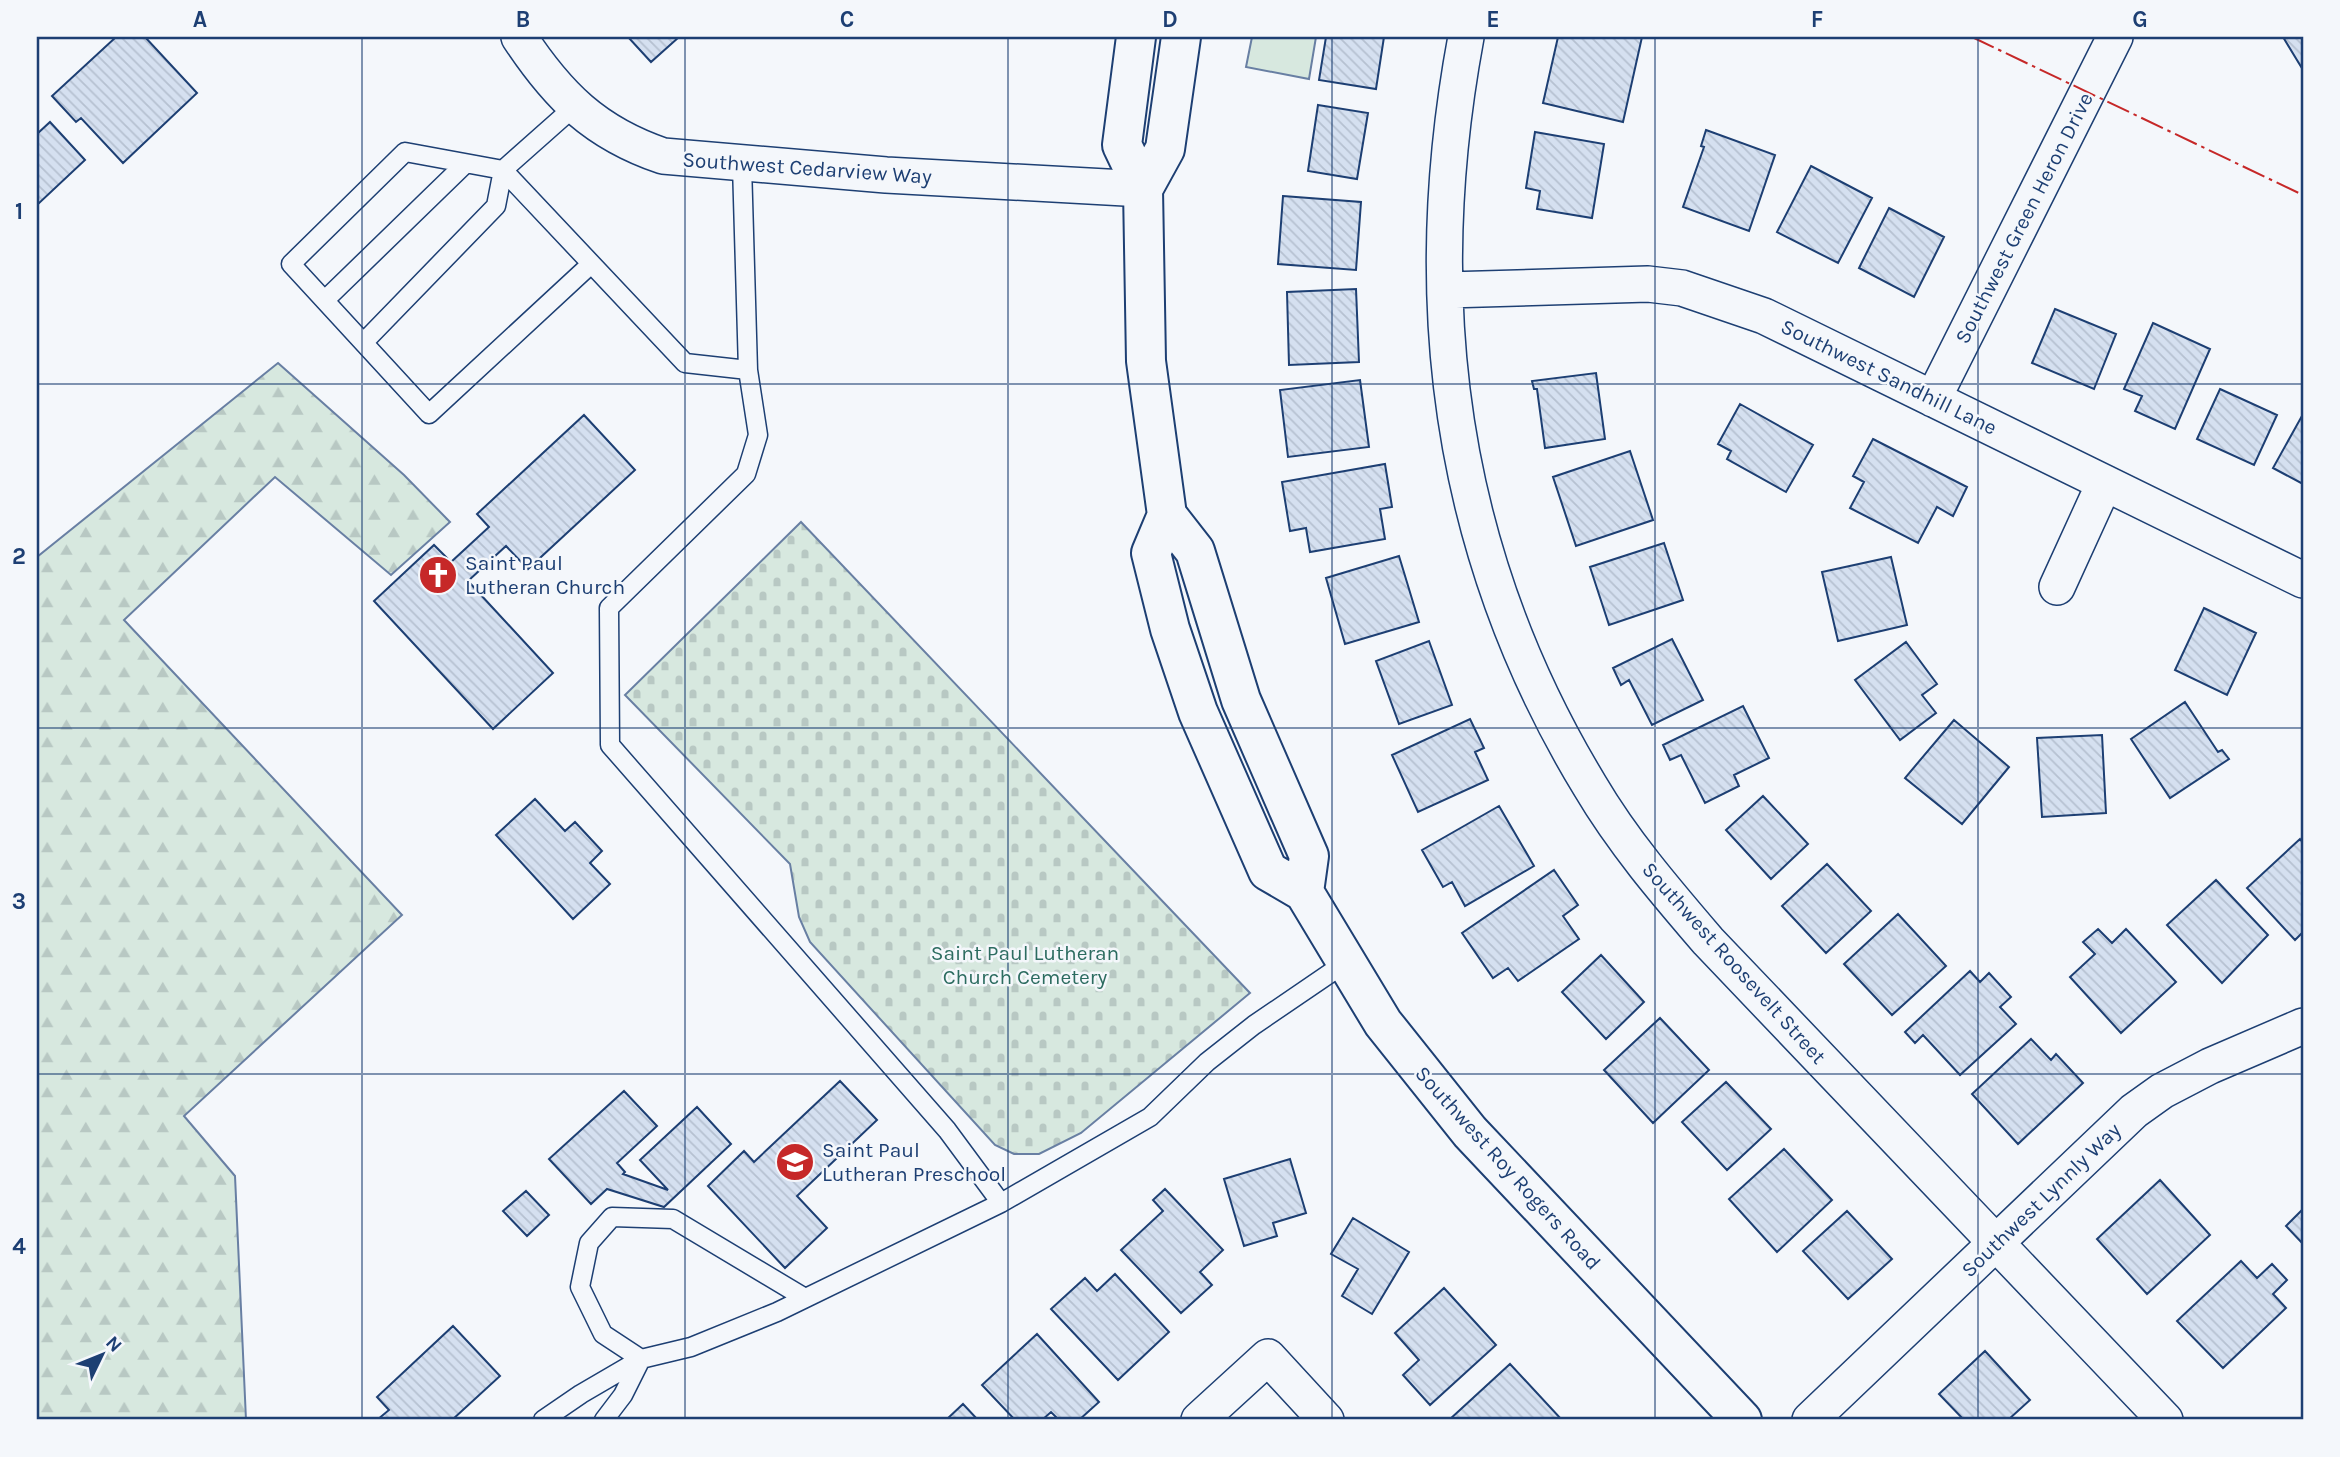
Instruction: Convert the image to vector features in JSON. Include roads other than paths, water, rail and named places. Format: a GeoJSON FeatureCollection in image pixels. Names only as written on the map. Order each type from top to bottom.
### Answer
{"type":"FeatureCollection","features":[{"type":"Feature","properties":{"kind":"main road","name":"Southwest Roy Rogers Road"},"geometry":{"type":"LineString","coordinates":[[1136,37],[1122,145],[1143,189],[1146,360],[1167,515],[1151,553],[1170,629],[1198,712],[1268,871],[1304,892],[1383,1023],[1470,1132],[1742,1420]]}},
{"type":"Feature","properties":{"kind":"main road","name":"Southwest Roy Rogers Road"},"geometry":{"type":"LineString","coordinates":[[1143,189],[1165,149],[1181,37]]}},
{"type":"Feature","properties":{"kind":"street","name":"Southwest Cedarview Way"},"geometry":{"type":"LineString","coordinates":[[519,37],[545,77],[574,107],[632,146],[672,159],[1143,189]]}},
{"type":"Feature","properties":{"kind":"street","name":"Southwest Roosevelt Street"},"geometry":{"type":"LineString","coordinates":[[1466,37],[1447,168],[1447,290],[1451,398],[1459,449],[1480,535],[1496,587],[1540,694],[1590,787],[1654,878],[1708,941],[2165,1420]]}},
{"type":"Feature","properties":{"kind":"street","name":"Southwest Green Heron Drive"},"geometry":{"type":"LineString","coordinates":[[1933,399],[2115,37]]}},
{"type":"Feature","properties":{"kind":"street","name":"Southwest Sandhill Lane"},"geometry":{"type":"LineString","coordinates":[[1447,290],[1648,284],[1682,288],[1764,316],[2303,580]]}},
{"type":"Feature","properties":{"kind":"street"},"geometry":{"type":"LineString","coordinates":[[2057,587],[2104,484]]}},
{"type":"Feature","properties":{"kind":"street","name":"Southwest Lynnly Way"},"geometry":{"type":"LineString","coordinates":[[1810,1420],[2134,1111],[2210,1066],[2303,1026]]}},
{"type":"Feature","properties":{"kind":"street"},"geometry":{"type":"LineString","coordinates":[[1199,1420],[1268,1357],[1326,1420]]}},
{"type":"Feature","properties":{"kind":"lane"},"geometry":{"type":"LineString","coordinates":[[364,342],[496,206],[503,170],[574,107]]}},
{"type":"Feature","properties":{"kind":"lane"},"geometry":{"type":"LineString","coordinates":[[590,265],[429,414],[291,264],[405,152],[464,165],[503,170],[685,363],[748,370]]}},
{"type":"Feature","properties":{"kind":"lane"},"geometry":{"type":"LineString","coordinates":[[325,300],[464,165]]}},
{"type":"Feature","properties":{"kind":"lane"},"geometry":{"type":"LineString","coordinates":[[742,165],[748,370],[758,435],[746,474],[609,608],[610,745],[947,1130],[1001,1203]]}},
{"type":"Feature","properties":{"kind":"lane"},"geometry":{"type":"LineString","coordinates":[[543,1420],[580,1394],[641,1359],[691,1347],[805,1298],[1001,1203],[1150,1117],[1208,1062],[1254,1025],[1345,962]]}},
{"type":"Feature","properties":{"kind":"lane"},"geometry":{"type":"LineString","coordinates":[[641,1359],[603,1334],[580,1287],[589,1244],[612,1217],[673,1219],[805,1298]]}},
{"type":"Feature","properties":{"kind":"lane"},"geometry":{"type":"LineString","coordinates":[[604,1420],[624,1395],[641,1359]]}},
{"type":"Feature","properties":{"kind":"place","name":"Saint Paul Lutheran Church"},"geometry":{"type":"Point","coordinates":[438,575]}},
{"type":"Feature","properties":{"kind":"place","name":"Saint Paul Lutheran Preschool"},"geometry":{"type":"Point","coordinates":[795,1162]}},
{"type":"Feature","properties":{"kind":"park label","name":"Saint Paul Lutheran Church Cemetery"},"geometry":{"type":"Point","coordinates":[1025,965]}}]}
